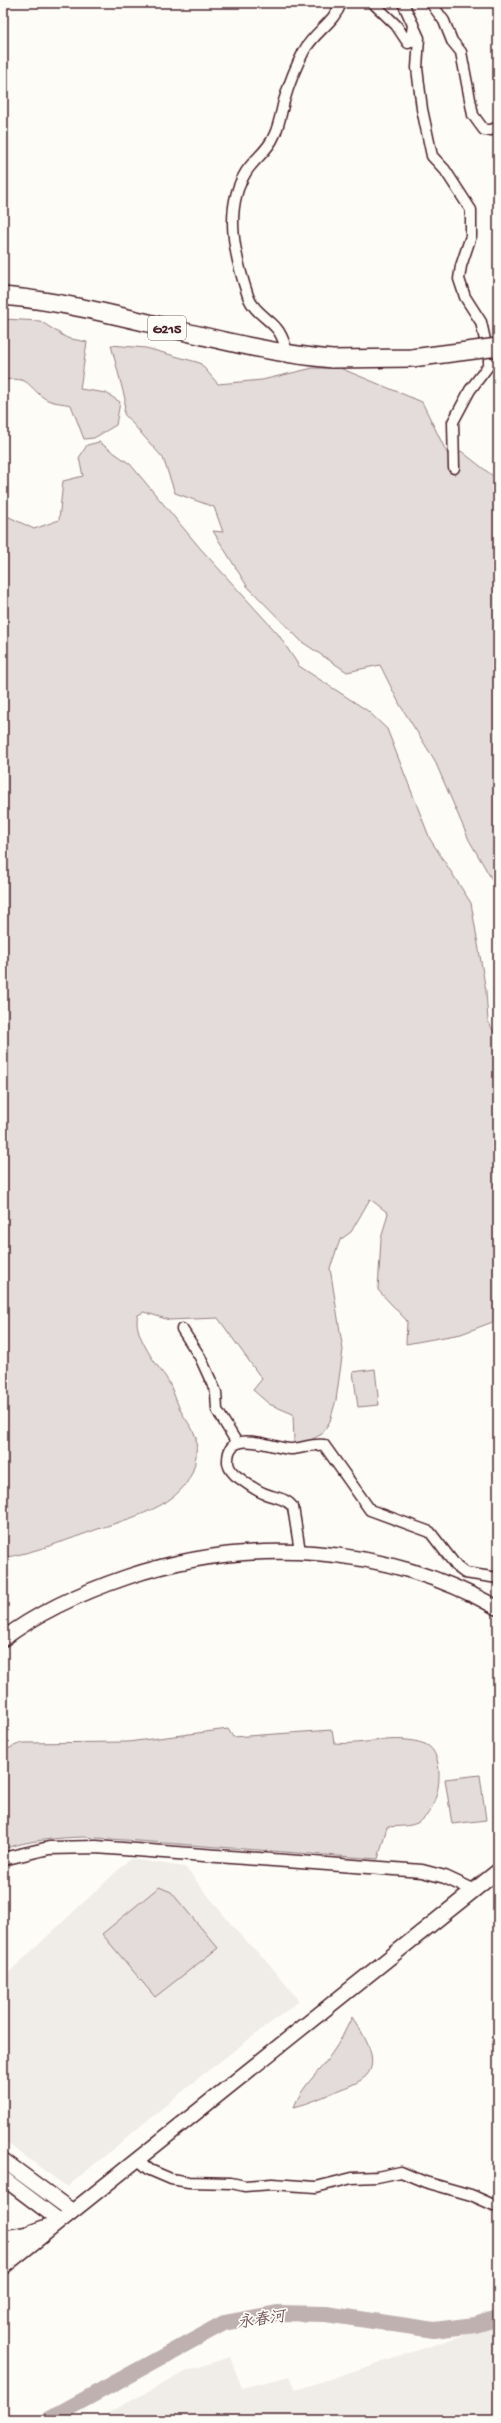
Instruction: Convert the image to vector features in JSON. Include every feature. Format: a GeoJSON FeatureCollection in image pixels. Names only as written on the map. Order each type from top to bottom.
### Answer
{"type":"FeatureCollection","features":[{"type":"Feature","properties":{"kind":"highway","name":"G215"},"geometry":{"type":"LineString","coordinates":[[3,296],[24,298],[118,317],[288,354],[332,359],[412,358],[498,347]]}},
{"type":"Feature","properties":{"kind":"main road"},"geometry":{"type":"LineString","coordinates":[[3,1639],[26,1622],[58,1605],[113,1582],[150,1570],[186,1561],[238,1553],[300,1551],[345,1555],[398,1567],[454,1587],[498,1608]]}},
{"type":"Feature","properties":{"kind":"main road"},"geometry":{"type":"LineString","coordinates":[[3,2267],[498,1871]]}},
{"type":"Feature","properties":{"kind":"main road"},"geometry":{"type":"LineString","coordinates":[[3,2160],[72,2211]]}},
{"type":"Feature","properties":{"kind":"main road"},"geometry":{"type":"LineString","coordinates":[[3,2178],[60,2221]]}},
{"type":"Feature","properties":{"kind":"street"},"geometry":{"type":"LineString","coordinates":[[288,354],[277,329],[262,316],[248,297],[232,229],[234,208],[239,187],[246,172],[268,147],[275,136],[284,100],[304,51],[312,38],[333,18],[341,3]]}},
{"type":"Feature","properties":{"kind":"street"},"geometry":{"type":"LineString","coordinates":[[373,3],[396,25],[408,43],[411,41],[413,23]]}},
{"type":"Feature","properties":{"kind":"street"},"geometry":{"type":"LineString","coordinates":[[403,3],[419,38],[417,68],[422,109],[432,156],[445,170],[471,210],[471,236],[461,266],[459,279],[465,297],[481,322],[489,358],[486,369],[466,396],[453,422],[454,468]]}},
{"type":"Feature","properties":{"kind":"street"},"geometry":{"type":"LineString","coordinates":[[431,3],[444,21],[452,41],[464,60],[476,121],[484,130],[491,130],[498,127]]}},
{"type":"Feature","properties":{"kind":"street"},"geometry":{"type":"LineString","coordinates":[[182,1329],[200,1357],[216,1392],[217,1410],[237,1443]]}},
{"type":"Feature","properties":{"kind":"street"},"geometry":{"type":"LineString","coordinates":[[300,1551],[293,1507],[282,1498],[254,1489],[230,1468],[228,1463],[230,1450],[237,1443],[260,1442],[293,1449],[324,1445],[370,1510],[430,1532],[457,1567],[465,1573],[498,1578]]}},
{"type":"Feature","properties":{"kind":"street"},"geometry":{"type":"LineString","coordinates":[[3,1858],[49,1848],[96,1847],[422,1871],[445,1877],[474,1890]]}},
{"type":"Feature","properties":{"kind":"street"},"geometry":{"type":"LineString","coordinates":[[137,2159],[150,2170],[171,2179],[189,2182],[231,2183],[245,2186],[272,2184],[316,2187],[352,2178],[377,2177],[401,2172],[425,2182],[471,2195],[498,2207]]}},
{"type":"Feature","properties":{"kind":"street"},"geometry":{"type":"LineString","coordinates":[[3,2237],[26,2233],[60,2221]]}},
{"type":"Feature","properties":{"kind":"street"},"geometry":{"type":"LineString","coordinates":[[3,2253],[13,2248],[26,2233]]}},
{"type":"Feature","properties":{"kind":"shaded area"},"geometry":{"type":"Polygon","coordinates":[[[3,319],[40,321],[67,338],[87,342],[80,389],[106,393],[120,402],[116,425],[94,438],[84,439],[71,405],[47,400],[23,381],[12,379],[3,380],[3,319]]]}},
{"type":"Feature","properties":{"kind":"shaded area"},"geometry":{"type":"Polygon","coordinates":[[[111,345],[146,348],[200,363],[218,384],[262,380],[313,368],[340,368],[422,402],[448,455],[461,451],[498,480],[498,890],[469,840],[434,759],[400,705],[380,665],[347,672],[302,642],[247,586],[213,531],[223,532],[214,507],[175,493],[163,458],[124,414],[125,399],[111,345]]]}},
{"type":"Feature","properties":{"kind":"shaded area"},"geometry":{"type":"Polygon","coordinates":[[[99,442],[130,464],[200,548],[278,634],[299,666],[368,711],[387,729],[430,839],[471,903],[486,991],[488,1021],[498,1039],[498,1320],[461,1334],[406,1344],[407,1321],[378,1290],[381,1239],[388,1213],[370,1199],[351,1232],[340,1240],[330,1268],[343,1350],[336,1400],[330,1421],[322,1434],[305,1443],[294,1443],[293,1414],[269,1404],[253,1390],[262,1379],[218,1318],[169,1320],[144,1312],[138,1315],[137,1322],[141,1338],[150,1355],[172,1388],[180,1409],[193,1430],[196,1438],[196,1456],[192,1472],[184,1486],[173,1497],[160,1506],[145,1513],[51,1545],[3,1558],[3,514],[34,529],[59,520],[63,481],[83,476],[79,458],[87,445],[99,442]]]}},
{"type":"Feature","properties":{"kind":"shaded area"},"geometry":{"type":"Polygon","coordinates":[[[375,1369],[379,1405],[358,1407],[353,1372],[375,1369]]]}},
{"type":"Feature","properties":{"kind":"shaded area"},"geometry":{"type":"Polygon","coordinates":[[[3,1567],[6,1567],[8,1612],[3,1616],[3,1567]]]}},
{"type":"Feature","properties":{"kind":"shaded area"},"geometry":{"type":"Polygon","coordinates":[[[228,1729],[233,1737],[332,1730],[334,1743],[402,1740],[425,1744],[432,1750],[437,1759],[439,1770],[439,1783],[432,1808],[425,1817],[417,1823],[406,1826],[387,1827],[378,1859],[84,1837],[43,1840],[23,1843],[3,1849],[3,1751],[21,1743],[128,1742],[228,1729]]]}},
{"type":"Feature","properties":{"kind":"shaded area"},"geometry":{"type":"Polygon","coordinates":[[[480,1775],[486,1820],[452,1824],[445,1779],[480,1775]]]}},
{"type":"Feature","properties":{"kind":"shaded area"},"geometry":{"type":"Polygon","coordinates":[[[130,1859],[185,1867],[239,1934],[270,1965],[299,2001],[201,2076],[67,2187],[3,2140],[3,1978],[130,1859]]]}},
{"type":"Feature","properties":{"kind":"shaded area"},"geometry":{"type":"Polygon","coordinates":[[[159,1887],[171,1892],[218,1948],[155,1997],[102,1934],[159,1887]]]}},
{"type":"Feature","properties":{"kind":"shaded area"},"geometry":{"type":"Polygon","coordinates":[[[352,2017],[370,2049],[372,2058],[368,2074],[354,2084],[294,2107],[306,2085],[335,2049],[352,2017]]]}},
{"type":"Feature","properties":{"kind":"shaded area"},"geometry":{"type":"Polygon","coordinates":[[[498,2324],[498,2420],[95,2420],[187,2371],[230,2357],[242,2388],[290,2376],[296,2390],[498,2324]]]}},
{"type":"Feature","properties":{"kind":"waterway","name":"永春河"},"geometry":{"type":"LineString","coordinates":[[47,2420],[224,2323],[277,2313],[326,2314],[434,2330],[475,2325],[498,2318]]}}]}
